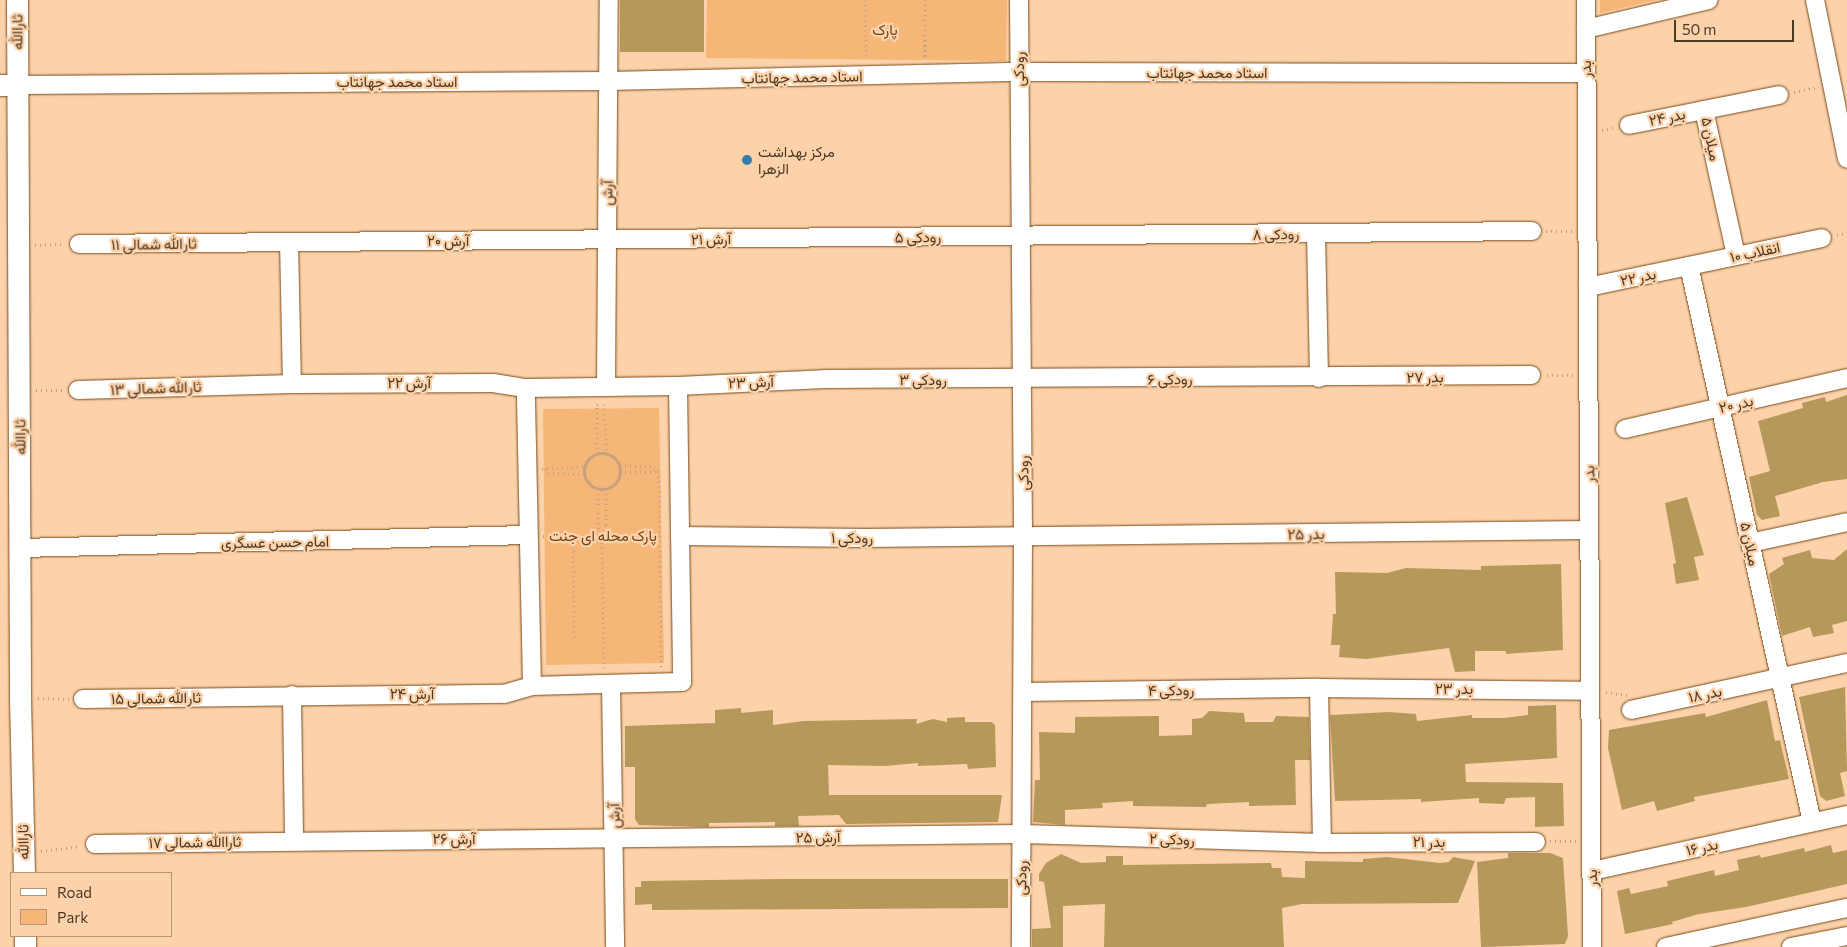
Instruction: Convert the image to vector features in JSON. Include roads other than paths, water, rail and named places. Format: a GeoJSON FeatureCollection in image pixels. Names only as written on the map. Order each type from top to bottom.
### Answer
{"type":"FeatureCollection","features":[{"type":"Feature","properties":{"kind":"main road","name":"ثاراالله"},"geometry":{"type":"LineString","coordinates":[[17,0],[9,85],[19,245],[20,698],[23,863]]}},
{"type":"Feature","properties":{"kind":"street","name":"آرش"},"geometry":{"type":"LineString","coordinates":[[606,387],[608,0]]}},
{"type":"Feature","properties":{"kind":"street","name":"رودکی"},"geometry":{"type":"LineString","coordinates":[[1019,0],[1023,537],[1021,947]]}},
{"type":"Feature","properties":{"kind":"street","name":"بدر"},"geometry":{"type":"LineString","coordinates":[[1586,0],[1592,947]]}},
{"type":"Feature","properties":{"kind":"street"},"geometry":{"type":"LineString","coordinates":[[1586,29],[1709,0]]}},
{"type":"Feature","properties":{"kind":"street"},"geometry":{"type":"LineString","coordinates":[[1815,0],[1847,158]]}},
{"type":"Feature","properties":{"kind":"street","name":"استاد محمد جهانتاب"},"geometry":{"type":"LineString","coordinates":[[9,85],[609,81],[1019,72],[1586,73]]}},
{"type":"Feature","properties":{"kind":"street","name":"بدر ۲۴"},"geometry":{"type":"LineString","coordinates":[[1629,125],[1779,95]]}},
{"type":"Feature","properties":{"kind":"street","name":"میلان ۵"},"geometry":{"type":"LineString","coordinates":[[1704,110],[1736,256]]}},
{"type":"Feature","properties":{"kind":"street","name":"رودکی ۸"},"geometry":{"type":"LineString","coordinates":[[1021,236],[1532,231]]}},
{"type":"Feature","properties":{"kind":"street"},"geometry":{"type":"LineString","coordinates":[[1316,233],[1319,378]]}},
{"type":"Feature","properties":{"kind":"street","name":"رودکی ۵"},"geometry":{"type":"LineString","coordinates":[[816,238],[1021,236]]}},
{"type":"Feature","properties":{"kind":"street","name":"آرش ۲۱"},"geometry":{"type":"LineString","coordinates":[[606,240],[816,238]]}},
{"type":"Feature","properties":{"kind":"street","name":"انقلاب ۱۰"},"geometry":{"type":"LineString","coordinates":[[1688,266],[1822,238]]}},
{"type":"Feature","properties":{"kind":"street","name":"آرش ۲۰"},"geometry":{"type":"LineString","coordinates":[[289,242],[606,240]]}},
{"type":"Feature","properties":{"kind":"street"},"geometry":{"type":"LineString","coordinates":[[289,242],[292,384]]}},
{"type":"Feature","properties":{"kind":"street","name":"ثارالله شمالی ۱۱"},"geometry":{"type":"LineString","coordinates":[[79,244],[289,242]]}},
{"type":"Feature","properties":{"kind":"street","name":"میلان ۵"},"geometry":{"type":"LineString","coordinates":[[1688,266],[1812,822]]}},
{"type":"Feature","properties":{"kind":"street","name":"بدر ۲۲"},"geometry":{"type":"LineString","coordinates":[[1588,287],[1688,266]]}},
{"type":"Feature","properties":{"kind":"street","name":"بدر ۲۷"},"geometry":{"type":"LineString","coordinates":[[1319,378],[1531,375]]}},
{"type":"Feature","properties":{"kind":"street","name":"رودکی ۶"},"geometry":{"type":"LineString","coordinates":[[1022,381],[1319,378]]}},
{"type":"Feature","properties":{"kind":"street","name":"بدر ۲۰"},"geometry":{"type":"LineString","coordinates":[[1625,429],[1847,378]]}},
{"type":"Feature","properties":{"kind":"street","name":"رودکی ۳"},"geometry":{"type":"LineString","coordinates":[[824,379],[1022,381]]}},
{"type":"Feature","properties":{"kind":"street","name":"آرش ۲۳"},"geometry":{"type":"LineString","coordinates":[[606,387],[678,386],[824,379]]}},
{"type":"Feature","properties":{"kind":"street","name":"آرش ۲۲"},"geometry":{"type":"LineString","coordinates":[[292,384],[493,383],[526,388],[606,387]]}},
{"type":"Feature","properties":{"kind":"street","name":"ثارالله شمالی ۱۳"},"geometry":{"type":"LineString","coordinates":[[78,390],[292,384]]}},
{"type":"Feature","properties":{"kind":"street"},"geometry":{"type":"LineString","coordinates":[[678,386],[680,536]]}},
{"type":"Feature","properties":{"kind":"street"},"geometry":{"type":"LineString","coordinates":[[526,388],[532,686]]}},
{"type":"Feature","properties":{"kind":"street"},"geometry":{"type":"LineString","coordinates":[[1750,543],[1847,522]]}},
{"type":"Feature","properties":{"kind":"street","name":"بدر ۲۵"},"geometry":{"type":"LineString","coordinates":[[1023,537],[1590,530]]}},
{"type":"Feature","properties":{"kind":"street","name":"امام حسن عسگری"},"geometry":{"type":"LineString","coordinates":[[21,548],[528,536]]}},
{"type":"Feature","properties":{"kind":"street","name":"رودکی ۱"},"geometry":{"type":"LineString","coordinates":[[680,536],[1023,537]]}},
{"type":"Feature","properties":{"kind":"street","name":"آرش ۲۴"},"geometry":{"type":"LineString","coordinates":[[292,695],[504,694],[532,686],[608,677],[682,682],[680,536]]}},
{"type":"Feature","properties":{"kind":"street","name":"بدر ۱‍۸"},"geometry":{"type":"LineString","coordinates":[[1631,710],[1847,664]]}},
{"type":"Feature","properties":{"kind":"street","name":"آرش"},"geometry":{"type":"LineString","coordinates":[[608,677],[614,839],[615,947]]}},
{"type":"Feature","properties":{"kind":"street"},"geometry":{"type":"LineString","coordinates":[[1319,688],[1322,843]]}},
{"type":"Feature","properties":{"kind":"street","name":"بدر ۲۳"},"geometry":{"type":"LineString","coordinates":[[1319,688],[1590,690]]}},
{"type":"Feature","properties":{"kind":"street","name":"رودکی ۴"},"geometry":{"type":"LineString","coordinates":[[1023,692],[1319,688]]}},
{"type":"Feature","properties":{"kind":"street"},"geometry":{"type":"LineString","coordinates":[[292,695],[294,839]]}},
{"type":"Feature","properties":{"kind":"street","name":"ثارالله شمالی ۱۵"},"geometry":{"type":"LineString","coordinates":[[84,699],[292,695]]}},
{"type":"Feature","properties":{"kind":"street","name":"بدر ۱۶"},"geometry":{"type":"LineString","coordinates":[[1592,871],[1847,814]]}},
{"type":"Feature","properties":{"kind":"street","name":"آرش ۲۵"},"geometry":{"type":"LineString","coordinates":[[614,839],[1022,834]]}},
{"type":"Feature","properties":{"kind":"street","name":"رودکی ۲"},"geometry":{"type":"LineString","coordinates":[[1022,834],[1322,843]]}},
{"type":"Feature","properties":{"kind":"street","name":"آرش ۲۶"},"geometry":{"type":"LineString","coordinates":[[294,839],[614,839]]}},
{"type":"Feature","properties":{"kind":"street","name":"ثاراالله شمالی ۱۷"},"geometry":{"type":"LineString","coordinates":[[95,844],[294,839]]}},
{"type":"Feature","properties":{"kind":"street","name":"بدر ۲۱"},"geometry":{"type":"LineString","coordinates":[[1322,843],[1536,842]]}},
{"type":"Feature","properties":{"kind":"street"},"geometry":{"type":"LineString","coordinates":[[1666,947],[1847,908]]}},
{"type":"Feature","properties":{"kind":"street"},"geometry":{"type":"LineString","coordinates":[[1792,947],[1847,936]]}},
{"type":"Feature","properties":{"kind":"place","name":"مرکز بهداشت الزهرا"},"geometry":{"type":"Point","coordinates":[747,160]}},
{"type":"Feature","properties":{"kind":"park label","name":"پارک"},"geometry":{"type":"Point","coordinates":[885,30]}},
{"type":"Feature","properties":{"kind":"park label","name":"پارک محله ای جنت"},"geometry":{"type":"Point","coordinates":[603,536]}}]}
